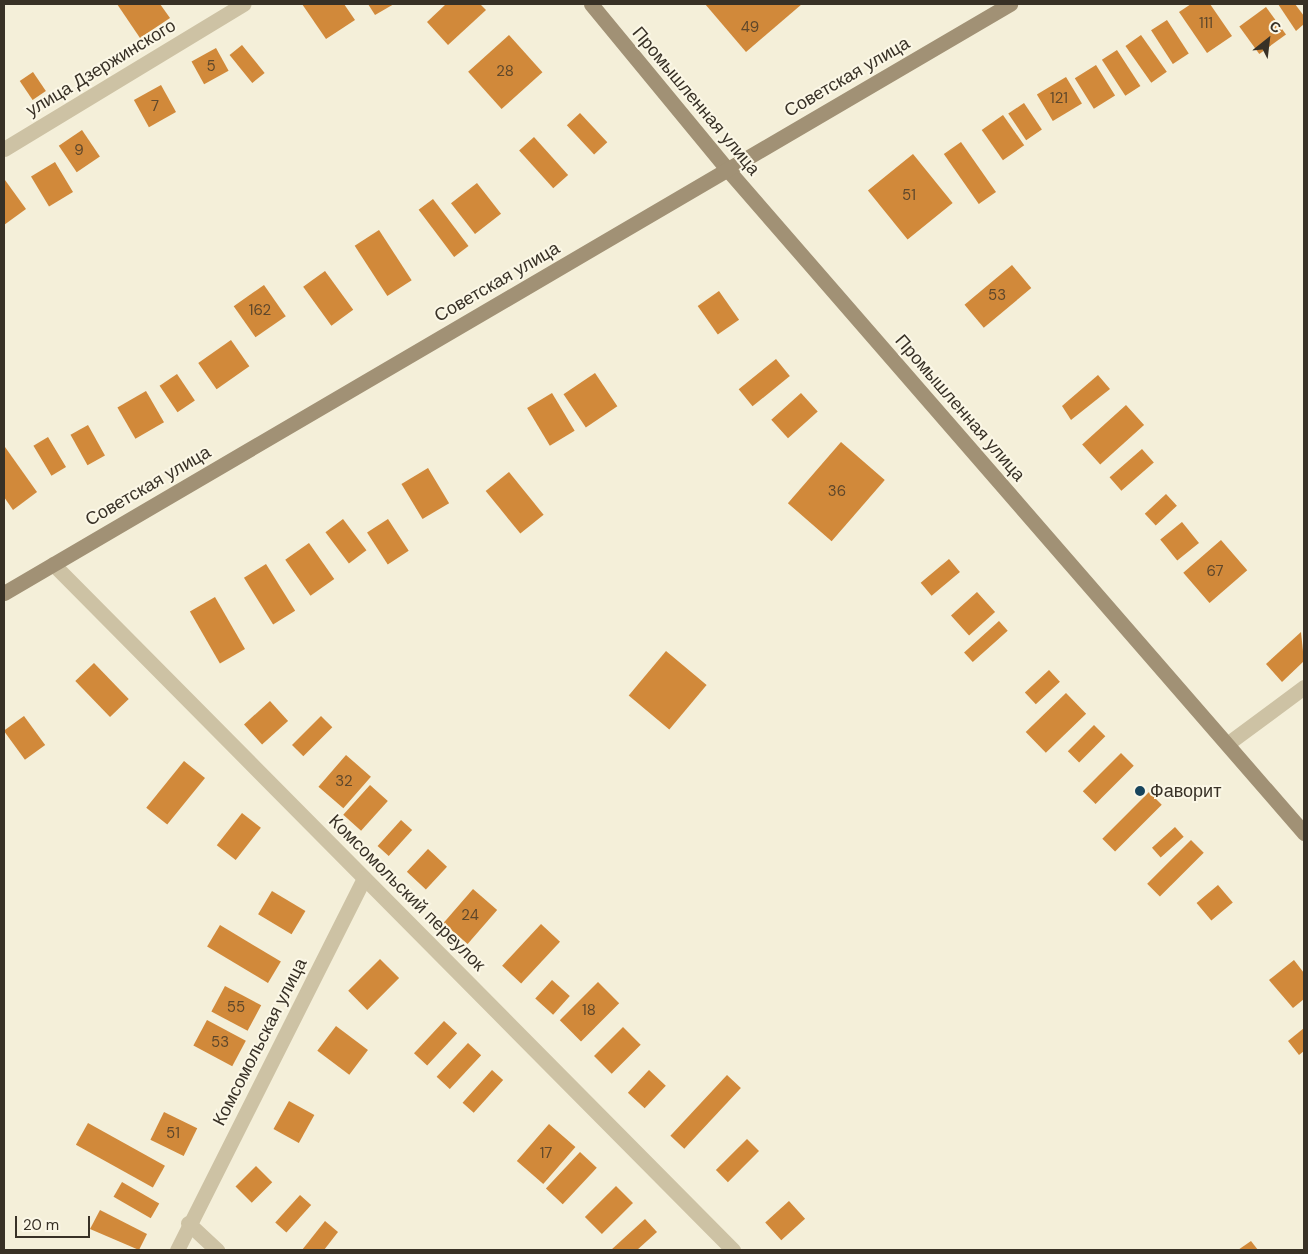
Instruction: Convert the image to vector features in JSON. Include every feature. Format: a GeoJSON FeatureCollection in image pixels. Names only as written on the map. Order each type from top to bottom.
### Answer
{"type":"FeatureCollection","features":[{"type":"Feature","properties":{"kind":"street","name":"улица Дзержинского"},"geometry":{"type":"LineString","coordinates":[[4,149],[243,4]]}},
{"type":"Feature","properties":{"kind":"street","name":"Промышленная улица"},"geometry":{"type":"LineString","coordinates":[[591,4],[727,169],[1304,833]]}},
{"type":"Feature","properties":{"kind":"street","name":"Советская улица"},"geometry":{"type":"LineString","coordinates":[[4,593],[1010,4]]}},
{"type":"Feature","properties":{"kind":"street","name":"Комсомольский переулок"},"geometry":{"type":"LineString","coordinates":[[53,564],[733,1250]]}},
{"type":"Feature","properties":{"kind":"street"},"geometry":{"type":"LineString","coordinates":[[1227,744],[1304,687]]}},
{"type":"Feature","properties":{"kind":"street","name":"Комсомольская улица"},"geometry":{"type":"LineString","coordinates":[[177,1250],[188,1223],[364,878]]}},
{"type":"Feature","properties":{"kind":"street"},"geometry":{"type":"LineString","coordinates":[[188,1223],[217,1250]]}},
{"type":"Feature","properties":{"kind":"building"},"geometry":{"type":"Polygon","coordinates":[[[117,4],[160,4],[170,18],[140,38],[117,4]]]}},
{"type":"Feature","properties":{"kind":"building"},"geometry":{"type":"Polygon","coordinates":[[[302,4],[344,4],[355,20],[326,39],[302,4]]]}},
{"type":"Feature","properties":{"kind":"building"},"geometry":{"type":"Polygon","coordinates":[[[368,4],[394,4],[375,15],[368,4]]]}},
{"type":"Feature","properties":{"kind":"building"},"geometry":{"type":"Polygon","coordinates":[[[446,4],[480,4],[486,10],[448,45],[427,22],[446,4]]]}},
{"type":"Feature","properties":{"kind":"building"},"geometry":{"type":"Polygon","coordinates":[[[705,4],[802,4],[746,52],[705,4]]]}},
{"type":"Feature","properties":{"kind":"building"},"geometry":{"type":"Polygon","coordinates":[[[1191,4],[1210,4],[1232,36],[1207,53],[1179,12],[1191,4]]]}},
{"type":"Feature","properties":{"kind":"building"},"geometry":{"type":"Polygon","coordinates":[[[1278,4],[1295,4],[1304,16],[1304,24],[1296,31],[1278,4]]]}},
{"type":"Feature","properties":{"kind":"building"},"geometry":{"type":"Polygon","coordinates":[[[1266,7],[1286,35],[1259,54],[1239,26],[1266,7]]]}},
{"type":"Feature","properties":{"kind":"building"},"geometry":{"type":"Polygon","coordinates":[[[1167,20],[1189,54],[1173,64],[1151,30],[1167,20]]]}},
{"type":"Feature","properties":{"kind":"building"},"geometry":{"type":"Polygon","coordinates":[[[509,35],[542,72],[502,109],[468,72],[509,35]]]}},
{"type":"Feature","properties":{"kind":"building"},"geometry":{"type":"Polygon","coordinates":[[[1141,35],[1167,72],[1151,83],[1125,46],[1141,35]]]}},
{"type":"Feature","properties":{"kind":"building"},"geometry":{"type":"Polygon","coordinates":[[[242,45],[265,73],[252,83],[230,55],[242,45]]]}},
{"type":"Feature","properties":{"kind":"building"},"geometry":{"type":"Polygon","coordinates":[[[216,48],[229,71],[204,84],[192,62],[216,48]]]}},
{"type":"Feature","properties":{"kind":"building"},"geometry":{"type":"Polygon","coordinates":[[[1117,50],[1140,86],[1125,96],[1102,60],[1117,50]]]}},
{"type":"Feature","properties":{"kind":"building"},"geometry":{"type":"Polygon","coordinates":[[[1096,65],[1115,96],[1094,109],[1075,78],[1096,65]]]}},
{"type":"Feature","properties":{"kind":"building"},"geometry":{"type":"Polygon","coordinates":[[[33,72],[46,91],[33,100],[20,81],[33,72]]]}},
{"type":"Feature","properties":{"kind":"building"},"geometry":{"type":"Polygon","coordinates":[[[1066,77],[1082,104],[1053,121],[1037,95],[1066,77]]]}},
{"type":"Feature","properties":{"kind":"building"},"geometry":{"type":"Polygon","coordinates":[[[161,85],[176,112],[149,127],[134,100],[161,85]]]}},
{"type":"Feature","properties":{"kind":"building"},"geometry":{"type":"Polygon","coordinates":[[[1024,103],[1042,130],[1026,140],[1008,114],[1024,103]]]}},
{"type":"Feature","properties":{"kind":"building"},"geometry":{"type":"Polygon","coordinates":[[[580,113],[607,142],[594,155],[567,125],[580,113]]]}},
{"type":"Feature","properties":{"kind":"building"},"geometry":{"type":"Polygon","coordinates":[[[1003,115],[1024,145],[1003,160],[982,130],[1003,115]]]}},
{"type":"Feature","properties":{"kind":"building"},"geometry":{"type":"Polygon","coordinates":[[[82,130],[100,157],[77,172],[59,146],[82,130]]]}},
{"type":"Feature","properties":{"kind":"building"},"geometry":{"type":"Polygon","coordinates":[[[534,137],[568,175],[553,188],[519,150],[534,137]]]}},
{"type":"Feature","properties":{"kind":"building"},"geometry":{"type":"Polygon","coordinates":[[[961,142],[996,192],[979,204],[944,154],[961,142]]]}},
{"type":"Feature","properties":{"kind":"building"},"geometry":{"type":"Polygon","coordinates":[[[913,154],[953,203],[908,239],[868,191],[913,154]]]}},
{"type":"Feature","properties":{"kind":"building"},"geometry":{"type":"Polygon","coordinates":[[[55,162],[73,192],[49,206],[31,176],[55,162]]]}},
{"type":"Feature","properties":{"kind":"building"},"geometry":{"type":"Polygon","coordinates":[[[4,181],[26,209],[4,225],[4,181]]]}},
{"type":"Feature","properties":{"kind":"building"},"geometry":{"type":"Polygon","coordinates":[[[477,183],[501,214],[475,234],[451,203],[477,183]]]}},
{"type":"Feature","properties":{"kind":"building"},"geometry":{"type":"Polygon","coordinates":[[[433,199],[469,246],[454,257],[419,210],[433,199]]]}},
{"type":"Feature","properties":{"kind":"building"},"geometry":{"type":"Polygon","coordinates":[[[379,230],[412,280],[387,296],[355,246],[379,230]]]}},
{"type":"Feature","properties":{"kind":"building"},"geometry":{"type":"Polygon","coordinates":[[[1012,265],[1031,288],[984,328],[965,305],[1012,265]]]}},
{"type":"Feature","properties":{"kind":"building"},"geometry":{"type":"Polygon","coordinates":[[[325,271],[353,310],[331,326],[303,287],[325,271]]]}},
{"type":"Feature","properties":{"kind":"building"},"geometry":{"type":"Polygon","coordinates":[[[264,285],[286,316],[255,337],[234,306],[264,285]]]}},
{"type":"Feature","properties":{"kind":"building"},"geometry":{"type":"Polygon","coordinates":[[[719,291],[739,320],[718,335],[698,306],[719,291]]]}},
{"type":"Feature","properties":{"kind":"building"},"geometry":{"type":"Polygon","coordinates":[[[231,340],[249,366],[217,389],[198,363],[231,340]]]}},
{"type":"Feature","properties":{"kind":"building"},"geometry":{"type":"Polygon","coordinates":[[[776,359],[790,376],[753,406],[739,389],[776,359]]]}},
{"type":"Feature","properties":{"kind":"building"},"geometry":{"type":"Polygon","coordinates":[[[595,373],[617,406],[586,427],[563,394],[595,373]]]}},
{"type":"Feature","properties":{"kind":"building"},"geometry":{"type":"Polygon","coordinates":[[[177,374],[195,401],[177,412],[160,386],[177,374]]]}},
{"type":"Feature","properties":{"kind":"building"},"geometry":{"type":"Polygon","coordinates":[[[1098,375],[1110,389],[1071,420],[1062,406],[1098,375]]]}},
{"type":"Feature","properties":{"kind":"building"},"geometry":{"type":"Polygon","coordinates":[[[146,391],[164,422],[135,439],[117,408],[146,391]]]}},
{"type":"Feature","properties":{"kind":"building"},"geometry":{"type":"Polygon","coordinates":[[[552,393],[575,431],[550,446],[527,408],[552,393]]]}},
{"type":"Feature","properties":{"kind":"building"},"geometry":{"type":"Polygon","coordinates":[[[801,393],[818,412],[788,438],[771,420],[801,393]]]}},
{"type":"Feature","properties":{"kind":"building"},"geometry":{"type":"Polygon","coordinates":[[[1126,405],[1144,425],[1100,465],[1082,444],[1126,405]]]}},
{"type":"Feature","properties":{"kind":"building"},"geometry":{"type":"Polygon","coordinates":[[[88,425],[105,456],[87,465],[71,435],[88,425]]]}},
{"type":"Feature","properties":{"kind":"building"},"geometry":{"type":"Polygon","coordinates":[[[48,437],[66,467],[51,476],[33,446],[48,437]]]}},
{"type":"Feature","properties":{"kind":"building"},"geometry":{"type":"Polygon","coordinates":[[[841,442],[885,480],[832,541],[788,503],[841,442]]]}},
{"type":"Feature","properties":{"kind":"building"},"geometry":{"type":"Polygon","coordinates":[[[5,447],[37,492],[13,510],[4,497],[5,447]]]}},
{"type":"Feature","properties":{"kind":"building"},"geometry":{"type":"Polygon","coordinates":[[[1142,449],[1154,463],[1121,491],[1110,477],[1142,449]]]}},
{"type":"Feature","properties":{"kind":"building"},"geometry":{"type":"Polygon","coordinates":[[[428,468],[449,503],[423,519],[401,484],[428,468]]]}},
{"type":"Feature","properties":{"kind":"building"},"geometry":{"type":"Polygon","coordinates":[[[509,472],[544,515],[520,534],[486,491],[509,472]]]}},
{"type":"Feature","properties":{"kind":"building"},"geometry":{"type":"Polygon","coordinates":[[[1166,494],[1177,506],[1156,525],[1145,514],[1166,494]]]}},
{"type":"Feature","properties":{"kind":"building"},"geometry":{"type":"Polygon","coordinates":[[[343,519],[366,550],[349,563],[325,532],[343,519]]]}},
{"type":"Feature","properties":{"kind":"building"},"geometry":{"type":"Polygon","coordinates":[[[388,519],[409,551],[388,564],[367,533],[388,519]]]}},
{"type":"Feature","properties":{"kind":"building"},"geometry":{"type":"Polygon","coordinates":[[[1182,522],[1199,543],[1177,561],[1160,540],[1182,522]]]}},
{"type":"Feature","properties":{"kind":"building"},"geometry":{"type":"Polygon","coordinates":[[[1221,540],[1247,570],[1210,603],[1183,573],[1221,540]]]}},
{"type":"Feature","properties":{"kind":"building"},"geometry":{"type":"Polygon","coordinates":[[[309,543],[334,579],[310,596],[285,560],[309,543]]]}},
{"type":"Feature","properties":{"kind":"building"},"geometry":{"type":"Polygon","coordinates":[[[949,559],[960,572],[932,596],[921,583],[949,559]]]}},
{"type":"Feature","properties":{"kind":"building"},"geometry":{"type":"Polygon","coordinates":[[[266,564],[295,611],[273,624],[244,578],[266,564]]]}},
{"type":"Feature","properties":{"kind":"building"},"geometry":{"type":"Polygon","coordinates":[[[977,592],[995,612],[969,635],[951,615],[977,592]]]}},
{"type":"Feature","properties":{"kind":"building"},"geometry":{"type":"Polygon","coordinates":[[[215,597],[245,649],[220,663],[190,612],[215,597]]]}},
{"type":"Feature","properties":{"kind":"building"},"geometry":{"type":"Polygon","coordinates":[[[999,621],[1008,631],[973,662],[964,652],[999,621]]]}},
{"type":"Feature","properties":{"kind":"building"},"geometry":{"type":"Polygon","coordinates":[[[1301,632],[1304,661],[1282,682],[1266,664],[1301,632]]]}},
{"type":"Feature","properties":{"kind":"building"},"geometry":{"type":"Polygon","coordinates":[[[666,651],[707,685],[669,729],[629,695],[666,651]]]}},
{"type":"Feature","properties":{"kind":"building"},"geometry":{"type":"Polygon","coordinates":[[[94,663],[129,699],[110,717],[75,681],[94,663]]]}},
{"type":"Feature","properties":{"kind":"building"},"geometry":{"type":"Polygon","coordinates":[[[1049,670],[1060,682],[1036,704],[1025,693],[1049,670]]]}},
{"type":"Feature","properties":{"kind":"building"},"geometry":{"type":"Polygon","coordinates":[[[1066,693],[1086,714],[1046,753],[1026,732],[1066,693]]]}},
{"type":"Feature","properties":{"kind":"building"},"geometry":{"type":"Polygon","coordinates":[[[270,701],[288,721],[262,744],[244,724],[270,701]]]}},
{"type":"Feature","properties":{"kind":"building"},"geometry":{"type":"Polygon","coordinates":[[[24,716],[45,745],[25,760],[4,731],[24,716]]]}},
{"type":"Feature","properties":{"kind":"building"},"geometry":{"type":"Polygon","coordinates":[[[321,716],[332,727],[303,756],[292,745],[321,716]]]}},
{"type":"Feature","properties":{"kind":"building"},"geometry":{"type":"Polygon","coordinates":[[[1094,725],[1105,736],[1079,762],[1068,751],[1094,725]]]}},
{"type":"Feature","properties":{"kind":"building"},"geometry":{"type":"Polygon","coordinates":[[[1121,753],[1134,766],[1096,804],[1083,791],[1121,753]]]}},
{"type":"Feature","properties":{"kind":"building"},"geometry":{"type":"Polygon","coordinates":[[[346,755],[371,777],[343,808],[318,787],[346,755]]]}},
{"type":"Feature","properties":{"kind":"building"},"geometry":{"type":"Polygon","coordinates":[[[184,761],[205,778],[167,825],[146,808],[184,761]]]}},
{"type":"Feature","properties":{"kind":"building"},"geometry":{"type":"Polygon","coordinates":[[[370,785],[388,801],[361,831],[343,815],[370,785]]]}},
{"type":"Feature","properties":{"kind":"building"},"geometry":{"type":"Polygon","coordinates":[[[1149,792],[1162,805],[1115,851],[1102,839],[1149,792]]]}},
{"type":"Feature","properties":{"kind":"building"},"geometry":{"type":"Polygon","coordinates":[[[242,813],[261,828],[236,860],[217,845],[242,813]]]}},
{"type":"Feature","properties":{"kind":"building"},"geometry":{"type":"Polygon","coordinates":[[[401,820],[412,830],[389,856],[378,846],[401,820]]]}},
{"type":"Feature","properties":{"kind":"building"},"geometry":{"type":"Polygon","coordinates":[[[1175,827],[1184,837],[1161,857],[1152,848],[1175,827]]]}},
{"type":"Feature","properties":{"kind":"building"},"geometry":{"type":"Polygon","coordinates":[[[1191,840],[1204,853],[1160,897],[1147,884],[1191,840]]]}},
{"type":"Feature","properties":{"kind":"building"},"geometry":{"type":"Polygon","coordinates":[[[428,849],[447,867],[426,889],[407,872],[428,849]]]}},
{"type":"Feature","properties":{"kind":"building"},"geometry":{"type":"Polygon","coordinates":[[[1218,885],[1233,903],[1211,921],[1197,903],[1218,885]]]}},
{"type":"Feature","properties":{"kind":"building"},"geometry":{"type":"Polygon","coordinates":[[[473,889],[497,910],[468,944],[443,923],[473,889]]]}},
{"type":"Feature","properties":{"kind":"building"},"geometry":{"type":"Polygon","coordinates":[[[272,891],[305,911],[292,934],[258,914],[272,891]]]}},
{"type":"Feature","properties":{"kind":"building"},"geometry":{"type":"Polygon","coordinates":[[[541,924],[560,942],[521,983],[502,966],[541,924]]]}},
{"type":"Feature","properties":{"kind":"building"},"geometry":{"type":"Polygon","coordinates":[[[220,925],[281,962],[268,983],[207,946],[220,925]]]}},
{"type":"Feature","properties":{"kind":"building"},"geometry":{"type":"Polygon","coordinates":[[[380,959],[399,978],[367,1010],[348,991],[380,959]]]}},
{"type":"Feature","properties":{"kind":"building"},"geometry":{"type":"Polygon","coordinates":[[[1294,960],[1304,973],[1304,999],[1293,1008],[1269,980],[1294,960]]]}},
{"type":"Feature","properties":{"kind":"building"},"geometry":{"type":"Polygon","coordinates":[[[552,980],[570,996],[553,1015],[535,999],[552,980]]]}},
{"type":"Feature","properties":{"kind":"building"},"geometry":{"type":"Polygon","coordinates":[[[598,982],[619,1003],[581,1041],[560,1020],[598,982]]]}},
{"type":"Feature","properties":{"kind":"building"},"geometry":{"type":"Polygon","coordinates":[[[225,986],[261,1005],[248,1031],[211,1012],[225,986]]]}},
{"type":"Feature","properties":{"kind":"building"},"geometry":{"type":"Polygon","coordinates":[[[207,1020],[246,1041],[232,1066],[193,1046],[207,1020]]]}},
{"type":"Feature","properties":{"kind":"building"},"geometry":{"type":"Polygon","coordinates":[[[444,1021],[457,1033],[427,1065],[414,1053],[444,1021]]]}},
{"type":"Feature","properties":{"kind":"building"},"geometry":{"type":"Polygon","coordinates":[[[336,1026],[368,1050],[349,1075],[317,1051],[336,1026]]]}},
{"type":"Feature","properties":{"kind":"building"},"geometry":{"type":"Polygon","coordinates":[[[623,1027],[641,1045],[612,1074],[594,1056],[623,1027]]]}},
{"type":"Feature","properties":{"kind":"building"},"geometry":{"type":"Polygon","coordinates":[[[1304,1028],[1304,1051],[1299,1055],[1288,1041],[1304,1028]]]}},
{"type":"Feature","properties":{"kind":"building"},"geometry":{"type":"Polygon","coordinates":[[[468,1043],[481,1055],[450,1089],[437,1077],[468,1043]]]}},
{"type":"Feature","properties":{"kind":"building"},"geometry":{"type":"Polygon","coordinates":[[[492,1070],[503,1080],[474,1113],[463,1103],[492,1070]]]}},
{"type":"Feature","properties":{"kind":"building"},"geometry":{"type":"Polygon","coordinates":[[[649,1070],[666,1086],[645,1108],[628,1093],[649,1070]]]}},
{"type":"Feature","properties":{"kind":"building"},"geometry":{"type":"Polygon","coordinates":[[[727,1075],[741,1088],[684,1149],[670,1136],[727,1075]]]}},
{"type":"Feature","properties":{"kind":"building"},"geometry":{"type":"Polygon","coordinates":[[[289,1101],[314,1115],[299,1143],[273,1129],[289,1101]]]}},
{"type":"Feature","properties":{"kind":"building"},"geometry":{"type":"Polygon","coordinates":[[[164,1112],[197,1128],[184,1156],[150,1140],[164,1112]]]}},
{"type":"Feature","properties":{"kind":"building"},"geometry":{"type":"Polygon","coordinates":[[[88,1123],[165,1166],[153,1188],[76,1145],[88,1123]]]}},
{"type":"Feature","properties":{"kind":"building"},"geometry":{"type":"Polygon","coordinates":[[[549,1124],[575,1147],[543,1184],[517,1161],[549,1124]]]}},
{"type":"Feature","properties":{"kind":"building"},"geometry":{"type":"Polygon","coordinates":[[[747,1139],[759,1151],[728,1182],[716,1170],[747,1139]]]}},
{"type":"Feature","properties":{"kind":"building"},"geometry":{"type":"Polygon","coordinates":[[[580,1152],[597,1168],[563,1204],[546,1189],[580,1152]]]}},
{"type":"Feature","properties":{"kind":"building"},"geometry":{"type":"Polygon","coordinates":[[[256,1166],[272,1182],[252,1203],[235,1187],[256,1166]]]}},
{"type":"Feature","properties":{"kind":"building"},"geometry":{"type":"Polygon","coordinates":[[[122,1182],[159,1204],[151,1218],[114,1197],[122,1182]]]}},
{"type":"Feature","properties":{"kind":"building"},"geometry":{"type":"Polygon","coordinates":[[[616,1186],[633,1203],[602,1234],[585,1217],[616,1186]]]}},
{"type":"Feature","properties":{"kind":"building"},"geometry":{"type":"Polygon","coordinates":[[[300,1195],[311,1205],[286,1233],[275,1222],[300,1195]]]}},
{"type":"Feature","properties":{"kind":"building"},"geometry":{"type":"Polygon","coordinates":[[[789,1201],[805,1219],[781,1240],[765,1222],[789,1201]]]}},
{"type":"Feature","properties":{"kind":"building"},"geometry":{"type":"Polygon","coordinates":[[[100,1210],[147,1234],[139,1250],[90,1229],[100,1210]]]}},
{"type":"Feature","properties":{"kind":"building"},"geometry":{"type":"Polygon","coordinates":[[[645,1219],[657,1232],[637,1250],[611,1250],[645,1219]]]}},
{"type":"Feature","properties":{"kind":"building"},"geometry":{"type":"Polygon","coordinates":[[[325,1221],[338,1232],[324,1250],[302,1250],[325,1221]]]}},
{"type":"Feature","properties":{"kind":"building"},"geometry":{"type":"Polygon","coordinates":[[[1251,1241],[1258,1250],[1238,1250],[1251,1241]]]}},
{"type":"Feature","properties":{"kind":"place","name":"Фаворит"},"geometry":{"type":"Point","coordinates":[1140,791]}}]}
